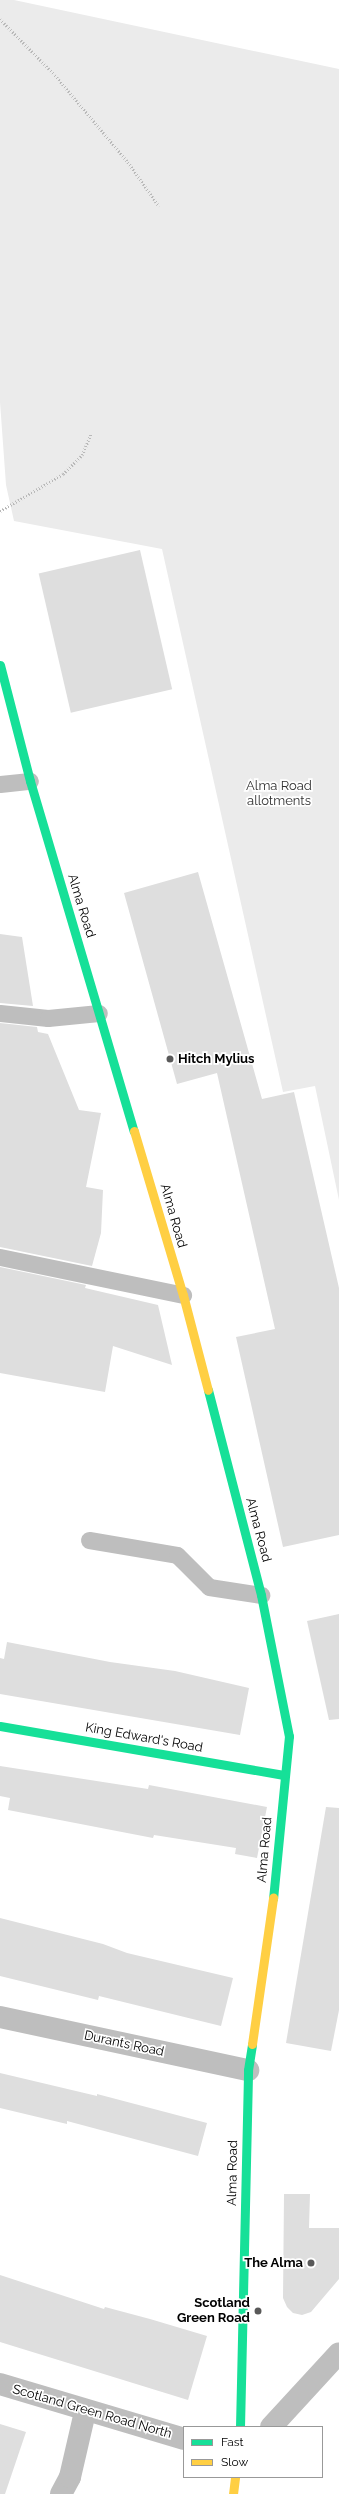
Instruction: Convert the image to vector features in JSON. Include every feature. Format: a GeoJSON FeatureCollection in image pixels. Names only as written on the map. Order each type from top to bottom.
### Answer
{"type":"FeatureCollection","features":[{"type":"Feature","properties":{"kind":"street","name":"Alma Road"},"geometry":{"type":"LineString","coordinates":[[0,665],[6,715],[30,781],[183,1295],[261,1595],[284,1701],[289,1736],[284,1775],[271,1922],[248,2070],[240,2426]]}},
{"type":"Feature","properties":{"kind":"street","name":"King Edward's Road"},"geometry":{"type":"LineString","coordinates":[[0,1726],[284,1775]]}},
{"type":"Feature","properties":{"kind":"street","name":"Durants Road"},"geometry":{"type":"LineString","coordinates":[[0,2018],[248,2070]]}},
{"type":"Feature","properties":{"kind":"street"},"geometry":{"type":"LineString","coordinates":[[272,2426],[339,2353]]}},
{"type":"Feature","properties":{"kind":"street","name":"Scotland Green Road North"},"geometry":{"type":"LineString","coordinates":[[0,2384],[85,2412],[183,2439]]}},
{"type":"Feature","properties":{"kind":"street"},"geometry":{"type":"LineString","coordinates":[[61,2494],[70,2476],[85,2412]]}},
{"type":"Feature","properties":{"kind":"street"},"geometry":{"type":"LineString","coordinates":[[233,2494],[235,2478]]}},
{"type":"Feature","properties":{"kind":"lane"},"geometry":{"type":"LineString","coordinates":[[0,784],[30,781]]}},
{"type":"Feature","properties":{"kind":"lane"},"geometry":{"type":"LineString","coordinates":[[0,1013],[48,1018],[100,1013]]}},
{"type":"Feature","properties":{"kind":"lane"},"geometry":{"type":"LineString","coordinates":[[0,1257],[183,1295]]}},
{"type":"Feature","properties":{"kind":"lane"},"geometry":{"type":"LineString","coordinates":[[89,1540],[177,1555],[209,1587],[261,1595]]}},
{"type":"Feature","properties":{"kind":"path"},"geometry":{"type":"LineString","coordinates":[[0,19],[60,81],[128,162],[160,206]]}},
{"type":"Feature","properties":{"kind":"path"},"geometry":{"type":"LineString","coordinates":[[0,511],[63,474],[82,455],[91,434]]}},
{"type":"Feature","properties":{"kind":"green space","name":"Alma Road allotments"},"geometry":{"type":"Polygon","coordinates":[[[0,0],[14,0],[339,69],[339,1200],[315,1086],[283,1092],[162,549],[14,521],[6,485],[0,402],[0,0]]]}},
{"type":"Feature","properties":{"kind":"building"},"geometry":{"type":"Polygon","coordinates":[[[140,550],[172,689],[71,713],[39,573],[140,550]]]}},
{"type":"Feature","properties":{"kind":"building"},"geometry":{"type":"Polygon","coordinates":[[[198,872],[262,1099],[294,1092],[339,1288],[339,1535],[283,1547],[236,1337],[275,1329],[217,1073],[177,1084],[124,893],[198,872]]]}},
{"type":"Feature","properties":{"kind":"building"},"geometry":{"type":"Polygon","coordinates":[[[0,934],[22,937],[33,1006],[0,1003],[0,934]]]}},
{"type":"Feature","properties":{"kind":"building"},"geometry":{"type":"Polygon","coordinates":[[[0,1023],[37,1027],[38,1032],[48,1034],[79,1110],[101,1113],[86,1187],[103,1190],[101,1233],[92,1266],[0,1247],[0,1023]]]}},
{"type":"Feature","properties":{"kind":"building"},"geometry":{"type":"Polygon","coordinates":[[[0,1267],[86,1285],[85,1288],[158,1305],[172,1365],[113,1346],[105,1392],[0,1373],[0,1267]]]}},
{"type":"Feature","properties":{"kind":"building"},"geometry":{"type":"Polygon","coordinates":[[[339,1614],[339,1719],[329,1720],[307,1621],[339,1614]]]}},
{"type":"Feature","properties":{"kind":"building"},"geometry":{"type":"Polygon","coordinates":[[[7,1642],[110,1662],[175,1671],[249,1688],[240,1735],[0,1694],[0,1658],[4,1659],[7,1642]]]}},
{"type":"Feature","properties":{"kind":"building"},"geometry":{"type":"Polygon","coordinates":[[[0,1766],[148,1789],[149,1785],[267,1807],[257,1858],[235,1854],[236,1848],[154,1835],[153,1838],[8,1810],[10,1798],[0,1796],[0,1766]]]}},
{"type":"Feature","properties":{"kind":"building"},"geometry":{"type":"Polygon","coordinates":[[[326,1807],[339,1808],[339,2010],[331,2051],[286,2043],[326,1807]]]}},
{"type":"Feature","properties":{"kind":"building"},"geometry":{"type":"Polygon","coordinates":[[[0,1918],[103,1944],[127,1953],[233,1978],[221,2026],[99,1996],[98,2000],[0,1976],[0,1918]]]}},
{"type":"Feature","properties":{"kind":"building"},"geometry":{"type":"Polygon","coordinates":[[[0,2073],[97,2096],[97,2094],[207,2123],[198,2156],[67,2121],[67,2124],[0,2108],[0,2073]]]}},
{"type":"Feature","properties":{"kind":"building","name":"The Alma"},"geometry":{"type":"Polygon","coordinates":[[[284,2194],[310,2194],[309,2228],[339,2228],[339,2279],[311,2312],[302,2315],[293,2313],[287,2307],[283,2298],[284,2194]]]}},
{"type":"Feature","properties":{"kind":"building"},"geometry":{"type":"Polygon","coordinates":[[[0,2275],[104,2309],[105,2307],[207,2336],[188,2400],[0,2342],[0,2275]]]}},
{"type":"Feature","properties":{"kind":"building"},"geometry":{"type":"Polygon","coordinates":[[[0,2424],[26,2432],[5,2494],[0,2494],[0,2424]]]}},
{"type":"Feature","properties":{"kind":"traffic: fast"},"geometry":{"type":"LineString","coordinates":[[0,665],[30,781],[134,1131]]}},
{"type":"Feature","properties":{"kind":"traffic: fast"},"geometry":{"type":"LineString","coordinates":[[208,1390],[261,1595],[289,1736],[273,1898]]}},
{"type":"Feature","properties":{"kind":"traffic: fast"},"geometry":{"type":"LineString","coordinates":[[0,1726],[284,1775]]}},
{"type":"Feature","properties":{"kind":"traffic: fast"},"geometry":{"type":"LineString","coordinates":[[240,2426],[248,2070],[252,2044]]}},
{"type":"Feature","properties":{"kind":"traffic: slow"},"geometry":{"type":"LineString","coordinates":[[134,1131],[183,1295],[208,1390]]}},
{"type":"Feature","properties":{"kind":"traffic: slow"},"geometry":{"type":"LineString","coordinates":[[252,2044],[273,1898]]}},
{"type":"Feature","properties":{"kind":"traffic: slow"},"geometry":{"type":"LineString","coordinates":[[233,2494],[235,2478]]}},
{"type":"Feature","properties":{"kind":"place","name":"Hitch Mylius"},"geometry":{"type":"Point","coordinates":[170,1059]}},
{"type":"Feature","properties":{"kind":"place","name":"The Alma"},"geometry":{"type":"Point","coordinates":[311,2263]}},
{"type":"Feature","properties":{"kind":"place","name":"Scotland Green Road"},"geometry":{"type":"Point","coordinates":[258,2311]}}]}
